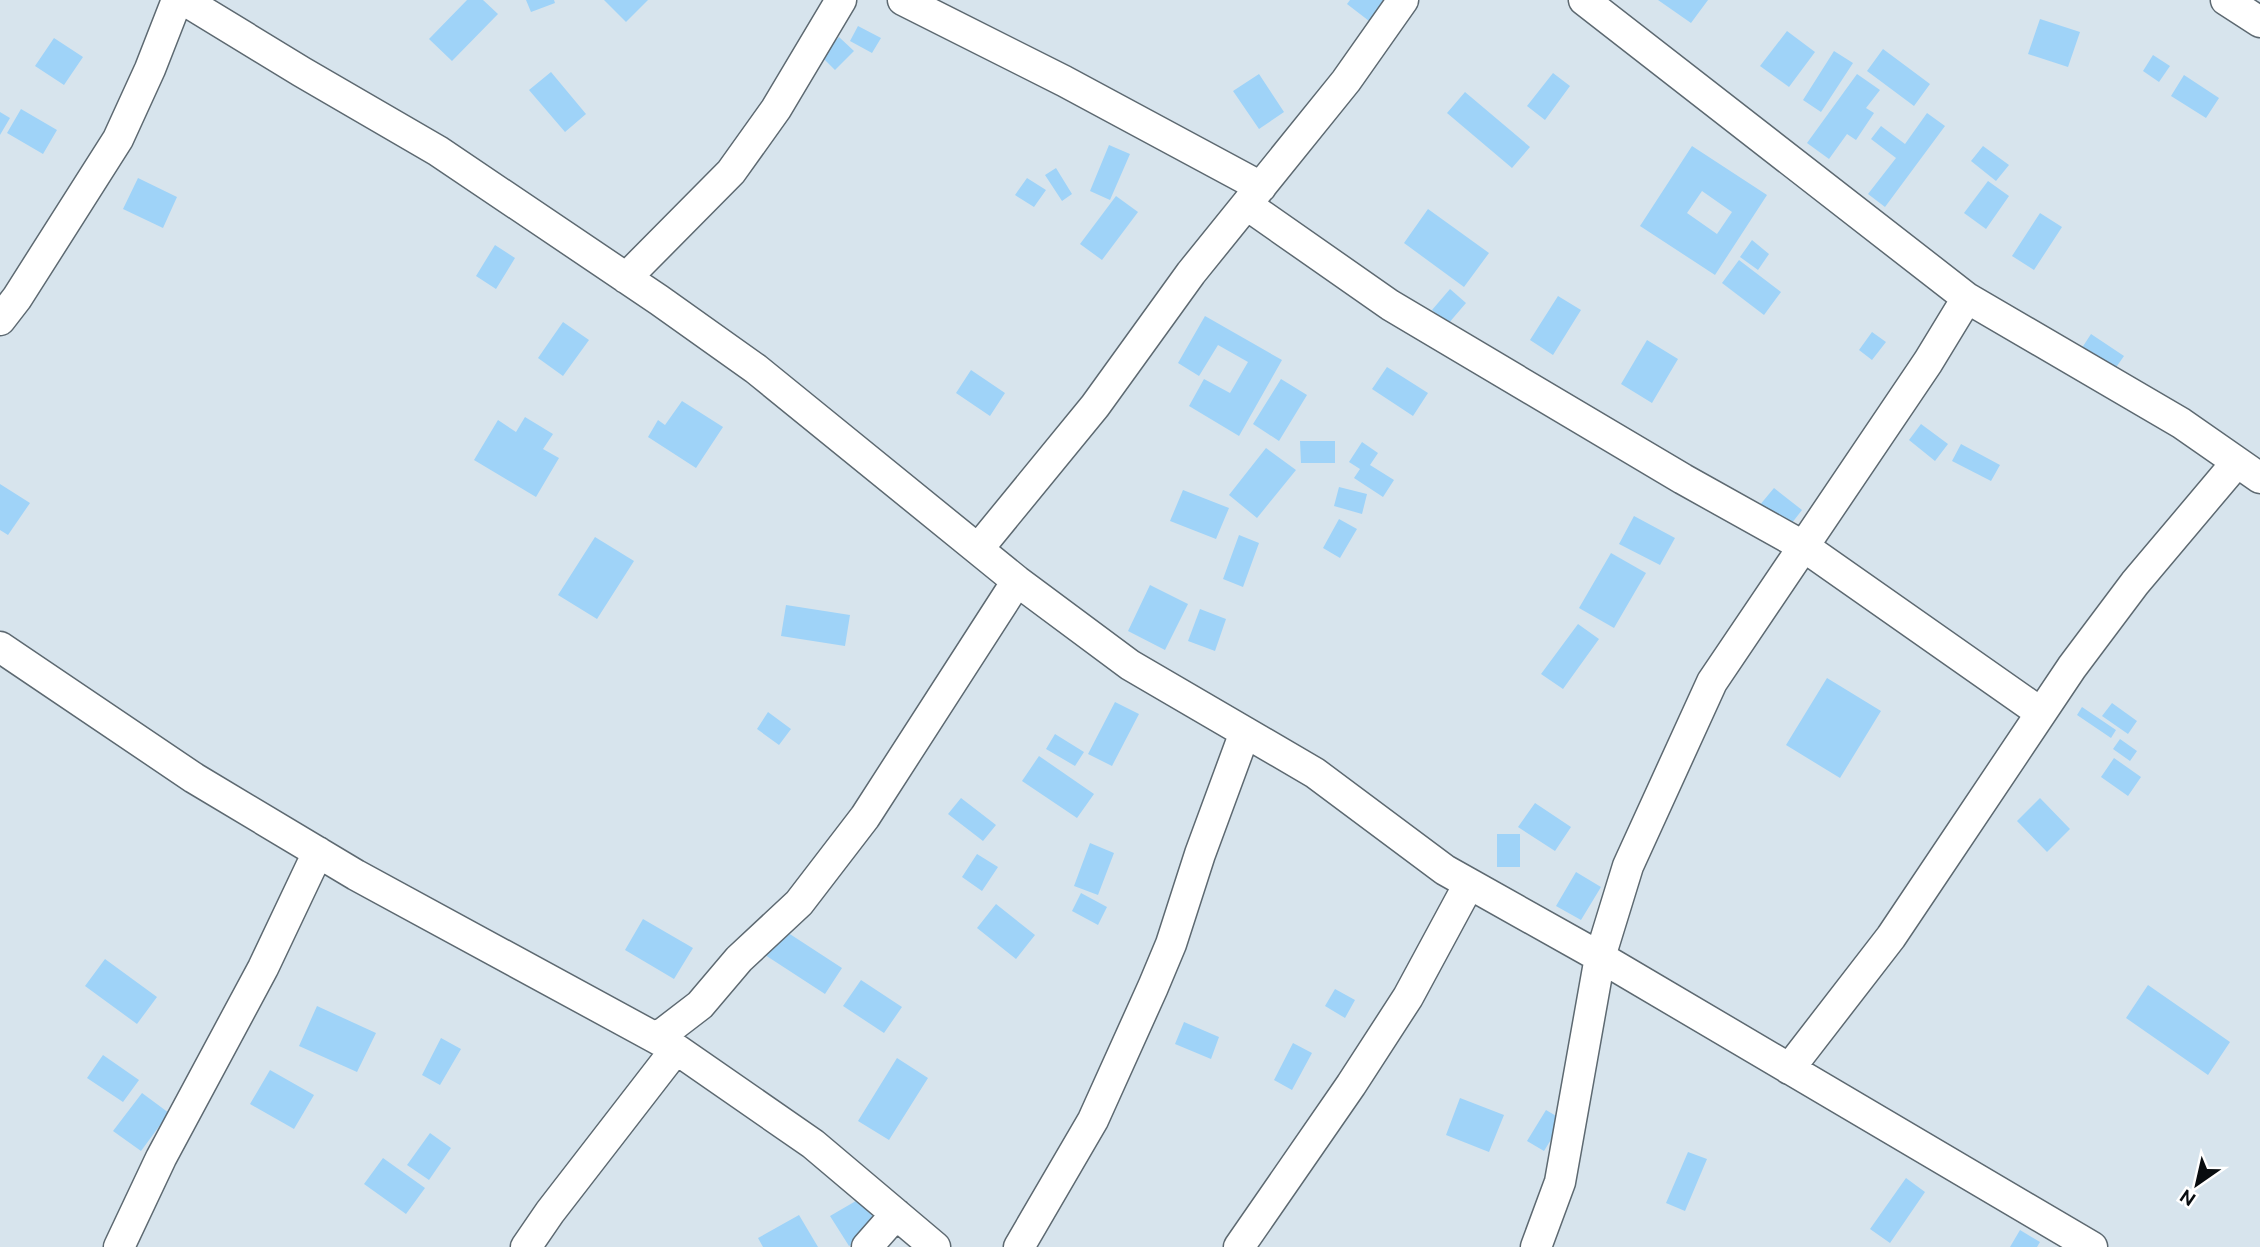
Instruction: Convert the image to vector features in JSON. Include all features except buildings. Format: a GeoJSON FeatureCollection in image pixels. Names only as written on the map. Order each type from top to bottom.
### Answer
{"type":"FeatureCollection","features":[{"type":"Feature","properties":{"kind":"street"},"geometry":{"type":"LineString","coordinates":[[0,320],[118,139],[150,69],[177,0]]}},
{"type":"Feature","properties":{"kind":"street"},"geometry":{"type":"LineString","coordinates":[[184,0],[438,151],[756,369],[1017,581],[1130,665],[1315,773],[1445,870],[1600,957],[2092,1247]]}},
{"type":"Feature","properties":{"kind":"street"},"geometry":{"type":"LineString","coordinates":[[626,278],[731,172],[776,108],[841,0]]}},
{"type":"Feature","properties":{"kind":"street"},"geometry":{"type":"LineString","coordinates":[[903,0],[1064,81],[1254,196],[1390,305],[1683,479],[1803,546],[2040,713]]}},
{"type":"Feature","properties":{"kind":"street"},"geometry":{"type":"LineString","coordinates":[[978,549],[1095,406],[1191,273],[1346,81],[1403,0]]}},
{"type":"Feature","properties":{"kind":"street"},"geometry":{"type":"LineString","coordinates":[[1584,0],[1967,298],[2181,423],[2248,470],[2135,583],[2040,713],[1891,937],[1789,1069]]}},
{"type":"Feature","properties":{"kind":"street"},"geometry":{"type":"LineString","coordinates":[[2226,0],[2260,22]]}},
{"type":"Feature","properties":{"kind":"street"},"geometry":{"type":"LineString","coordinates":[[1536,1247],[1560,1182],[1600,957],[1628,866],[1712,682],[1928,362],[1967,298]]}},
{"type":"Feature","properties":{"kind":"street"},"geometry":{"type":"LineString","coordinates":[[526,1247],[666,1044],[739,959],[799,903],[865,817],[1017,581]]}},
{"type":"Feature","properties":{"kind":"street"},"geometry":{"type":"LineString","coordinates":[[0,647],[194,778],[318,852],[666,1044],[813,1144],[935,1247]]}},
{"type":"Feature","properties":{"kind":"street"},"geometry":{"type":"LineString","coordinates":[[1019,1247],[1093,1120],[1153,987],[1171,944],[1200,854],[1245,732]]}},
{"type":"Feature","properties":{"kind":"street"},"geometry":{"type":"LineString","coordinates":[[119,1247],[162,1158],[263,968],[318,852]]}},
{"type":"Feature","properties":{"kind":"street"},"geometry":{"type":"LineString","coordinates":[[1239,1247],[1408,997],[1469,884]]}},
{"type":"Feature","properties":{"kind":"street"},"geometry":{"type":"LineString","coordinates":[[867,1247],[895,1214]]}}]}
